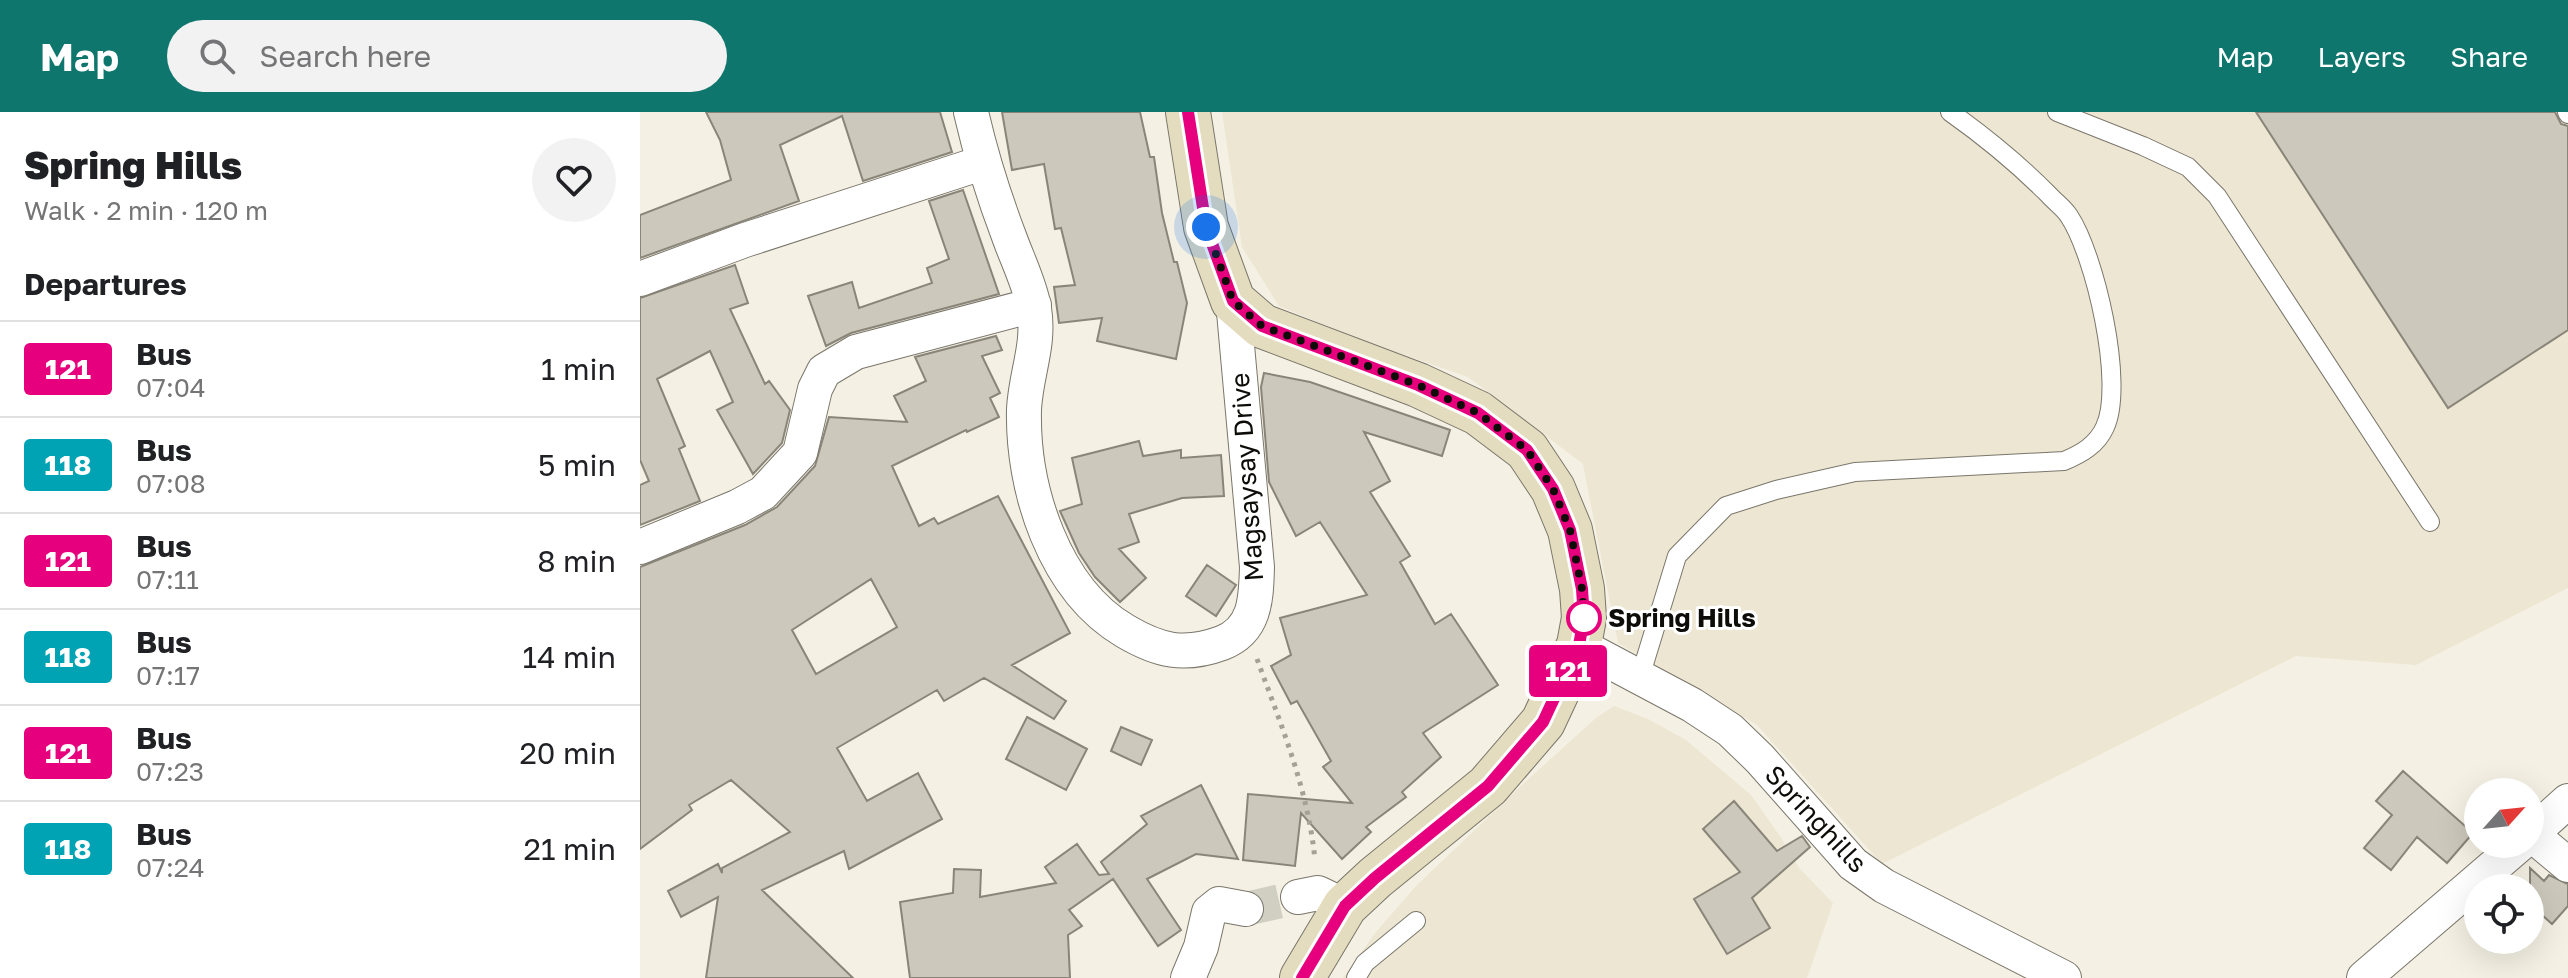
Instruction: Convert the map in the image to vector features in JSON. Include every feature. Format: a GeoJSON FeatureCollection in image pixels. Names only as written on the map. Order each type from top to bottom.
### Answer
{"type":"FeatureCollection","features":[{"type":"Feature","properties":{"kind":"main road"},"geometry":{"type":"LineString","coordinates":[[1188,112],[1206,227],[1233,301],[1262,326],[1418,385],[1478,413],[1527,450],[1553,489],[1570,530],[1582,589],[1584,618],[1579,645],[1543,722],[1488,786],[1375,878],[1320,899],[1302,978]]}},
{"type":"Feature","properties":{"kind":"street","name":"Magsaysay Drive"},"geometry":{"type":"LineString","coordinates":[[971,112],[982,163],[1034,305],[1037,340],[1024,411],[1029,468],[1046,537],[1073,584],[1115,625],[1142,641],[1173,652],[1205,649],[1231,639],[1243,630],[1255,608],[1257,567],[1233,301]]}},
{"type":"Feature","properties":{"kind":"street"},"geometry":{"type":"LineString","coordinates":[[640,279],[745,240],[982,163]]}},
{"type":"Feature","properties":{"kind":"street"},"geometry":{"type":"LineString","coordinates":[[640,547],[763,493],[800,453],[815,389],[824,371],[856,352],[1034,305]]}},
{"type":"Feature","properties":{"kind":"street","name":"Springhills"},"geometry":{"type":"LineString","coordinates":[[1579,645],[1692,705],[1730,730],[1760,759],[1853,864],[1884,886],[2064,978]]}},
{"type":"Feature","properties":{"kind":"street"},"geometry":{"type":"LineString","coordinates":[[2544,822],[2568,801]]}},
{"type":"Feature","properties":{"kind":"street"},"geometry":{"type":"LineString","coordinates":[[2544,849],[2568,865]]}},
{"type":"Feature","properties":{"kind":"street"},"geometry":{"type":"LineString","coordinates":[[2364,978],[2503,858]]}},
{"type":"Feature","properties":{"kind":"street"},"geometry":{"type":"LineString","coordinates":[[1188,978],[1201,947],[1209,912],[1219,904],[1246,909]]}},
{"type":"Feature","properties":{"kind":"lane"},"geometry":{"type":"LineString","coordinates":[[1640,677],[1677,556],[1726,506],[1776,490],[1855,472],[2064,461],[2092,445],[2105,428],[2113,397],[2105,323],[2091,267],[2069,216],[2035,181],[1950,112]]}},
{"type":"Feature","properties":{"kind":"lane"},"geometry":{"type":"LineString","coordinates":[[2057,112],[2188,167],[2217,196],[2430,522]]}},
{"type":"Feature","properties":{"kind":"lane"},"geometry":{"type":"LineString","coordinates":[[1356,978],[1365,963],[1416,921]]}},
{"type":"Feature","properties":{"kind":"path"},"geometry":{"type":"LineString","coordinates":[[1256,659],[1301,780],[1312,825],[1320,899]]}},
{"type":"Feature","properties":{"kind":"shaded area"},"geometry":{"type":"Polygon","coordinates":[[[1222,112],[2568,112],[2568,588],[2416,665],[2296,656],[1882,864],[1757,725],[1618,643],[1583,464],[1468,377],[1359,339],[1279,306],[1242,247],[1222,112]]]}},
{"type":"Feature","properties":{"kind":"shaded area"},"geometry":{"type":"Polygon","coordinates":[[[1614,706],[1648,719],[1686,740],[1751,795],[1799,868],[1833,903],[1807,978],[1343,978],[1376,932],[1416,886],[1523,784],[1596,718],[1614,706]]]}},
{"type":"Feature","properties":{"kind":"building"},"geometry":{"type":"Polygon","coordinates":[[[706,112],[940,112],[952,152],[863,181],[842,116],[780,145],[799,201],[640,258],[640,215],[731,180],[720,140],[706,112]]]}},
{"type":"Feature","properties":{"kind":"building"},"geometry":{"type":"Polygon","coordinates":[[[1002,112],[1140,112],[1150,157],[1154,157],[1162,213],[1187,303],[1176,359],[1097,341],[1102,318],[1059,323],[1054,287],[1075,285],[1061,228],[1055,229],[1044,164],[1012,170],[1002,112]]]}},
{"type":"Feature","properties":{"kind":"building"},"geometry":{"type":"Polygon","coordinates":[[[2256,112],[2555,112],[2561,124],[2568,126],[2568,330],[2448,408],[2256,112]]]}},
{"type":"Feature","properties":{"kind":"building"},"geometry":{"type":"Polygon","coordinates":[[[963,190],[999,294],[851,333],[826,346],[808,296],[852,282],[859,308],[932,283],[927,268],[949,259],[929,201],[963,190]]]}},
{"type":"Feature","properties":{"kind":"building"},"geometry":{"type":"Polygon","coordinates":[[[735,265],[748,303],[730,309],[765,384],[769,381],[790,410],[782,443],[753,474],[717,410],[733,402],[710,351],[657,379],[685,446],[679,449],[700,501],[640,525],[640,485],[649,481],[640,460],[640,298],[735,265]]]}},
{"type":"Feature","properties":{"kind":"building"},"geometry":{"type":"Polygon","coordinates":[[[996,336],[1002,350],[982,356],[1000,393],[990,398],[999,417],[892,466],[919,526],[934,518],[938,524],[998,496],[1070,633],[1012,665],[1066,701],[1054,719],[984,678],[944,701],[937,690],[837,748],[867,801],[918,773],[942,819],[849,869],[844,851],[762,890],[853,978],[706,978],[718,897],[681,917],[668,891],[718,864],[722,873],[722,868],[790,832],[731,780],[689,805],[692,810],[640,849],[640,567],[745,525],[777,507],[815,466],[829,417],[907,422],[894,396],[926,381],[915,357],[996,336]],[[871,579],[792,630],[816,674],[897,627],[871,579]]]}},
{"type":"Feature","properties":{"kind":"building"},"geometry":{"type":"Polygon","coordinates":[[[1264,373],[1310,382],[1450,430],[1442,456],[1364,432],[1390,481],[1370,492],[1410,556],[1400,562],[1435,624],[1451,614],[1498,685],[1423,733],[1441,757],[1402,792],[1406,797],[1366,827],[1371,832],[1342,859],[1301,813],[1295,866],[1243,860],[1248,794],[1352,803],[1323,767],[1331,761],[1297,701],[1291,704],[1271,666],[1291,655],[1280,618],[1367,595],[1320,522],[1296,536],[1269,482],[1261,387],[1264,373]]]}},
{"type":"Feature","properties":{"kind":"building"},"geometry":{"type":"Polygon","coordinates":[[[1139,441],[1143,456],[1181,450],[1181,458],[1221,455],[1224,496],[1182,498],[1129,514],[1139,542],[1119,549],[1146,578],[1120,602],[1095,577],[1079,553],[1060,511],[1082,504],[1072,458],[1139,441]]]}},
{"type":"Feature","properties":{"kind":"building"},"geometry":{"type":"Polygon","coordinates":[[[1207,565],[1236,585],[1216,616],[1186,596],[1207,565]]]}},
{"type":"Feature","properties":{"kind":"building"},"geometry":{"type":"Polygon","coordinates":[[[1027,717],[1087,749],[1066,790],[1006,759],[1027,717]]]}},
{"type":"Feature","properties":{"kind":"building"},"geometry":{"type":"Polygon","coordinates":[[[1121,727],[1152,740],[1141,765],[1111,751],[1121,727]]]}},
{"type":"Feature","properties":{"kind":"building"},"geometry":{"type":"Polygon","coordinates":[[[2403,771],[2464,825],[2464,843],[2447,863],[2417,837],[2391,870],[2364,848],[2392,815],[2376,801],[2403,771]]]}},
{"type":"Feature","properties":{"kind":"building"},"geometry":{"type":"Polygon","coordinates":[[[1201,785],[1238,859],[1196,854],[1147,879],[1181,930],[1158,946],[1113,879],[1069,910],[1082,926],[1068,935],[1070,978],[910,978],[900,902],[953,893],[954,869],[981,870],[980,897],[1056,883],[1045,867],[1077,844],[1099,875],[1109,874],[1101,862],[1147,824],[1141,816],[1201,785]]]}},
{"type":"Feature","properties":{"kind":"building"},"geometry":{"type":"Polygon","coordinates":[[[1734,801],[1777,851],[1802,836],[1810,847],[1752,898],[1770,928],[1727,954],[1694,899],[1740,872],[1703,829],[1734,801]]]}},
{"type":"Feature","properties":{"kind":"building"},"geometry":{"type":"Polygon","coordinates":[[[2549,875],[2568,884],[2568,906],[2552,924],[2544,917],[2544,881],[2549,875]]]}},
{"type":"Feature","properties":{"kind":"tunnel"},"geometry":{"type":"LineString","coordinates":[[1246,909],[1298,897]]}},
{"type":"Feature","properties":{"kind":"bus line","name":"121"},"geometry":{"type":"LineString","coordinates":[[1188,112],[1206,227],[1233,301],[1262,326],[1418,385],[1478,413],[1527,450],[1553,489],[1570,530],[1582,589],[1584,618],[1579,645],[1543,722],[1488,786],[1345,906],[1302,978]]}},
{"type":"Feature","properties":{"kind":"place","name":"Spring Hills"},"geometry":{"type":"Point","coordinates":[1584,618]}},
{"type":"Feature","properties":{"kind":"route"},"geometry":{"type":"LineString","coordinates":[[1206,227],[1233,301],[1262,326],[1418,385],[1478,413],[1527,450],[1553,489],[1570,530],[1582,589],[1584,618]]}}]}
